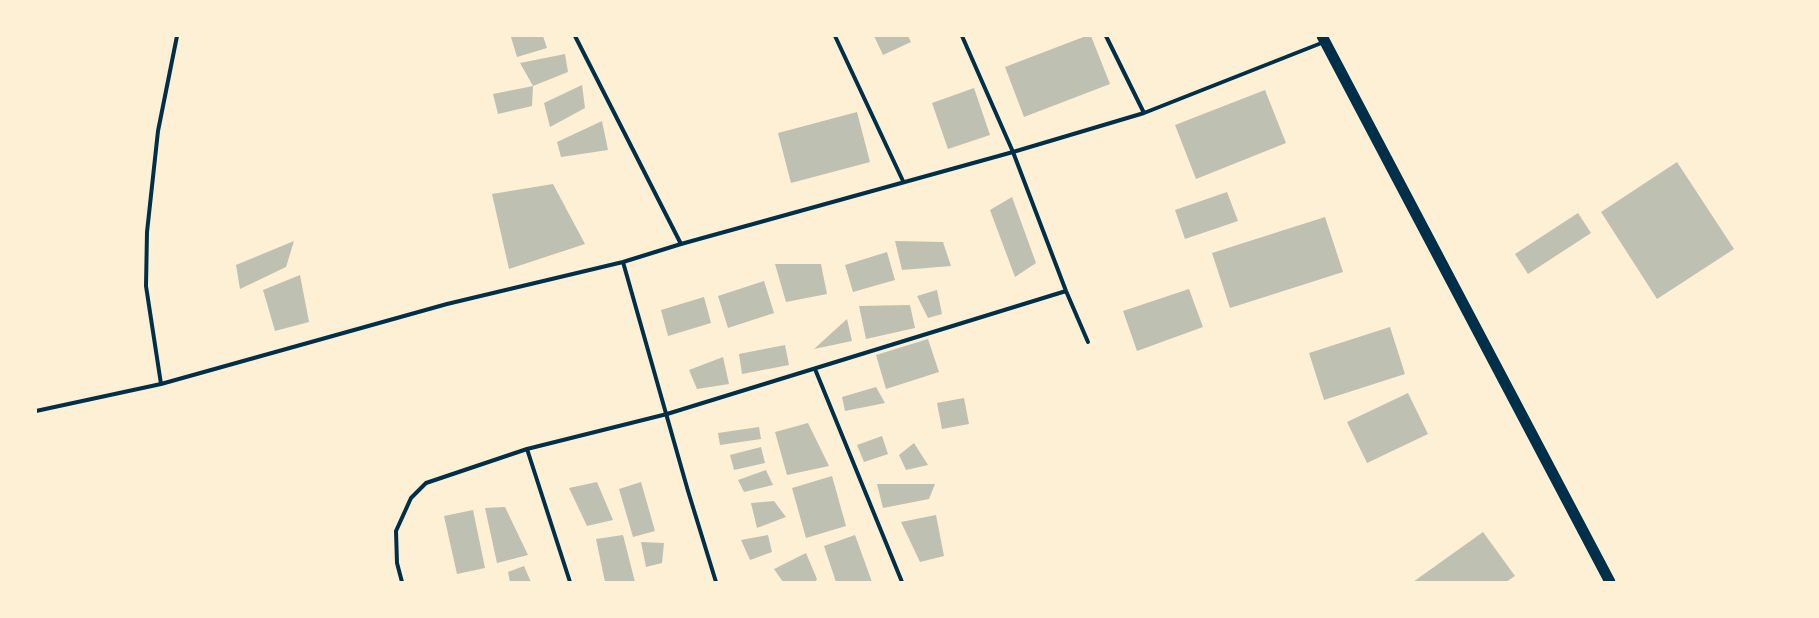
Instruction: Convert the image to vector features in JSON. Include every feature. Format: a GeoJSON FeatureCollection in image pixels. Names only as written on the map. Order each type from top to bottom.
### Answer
{"type":"FeatureCollection","features":[{"type":"Feature","properties":{"kind":"highway"},"geometry":{"type":"LineString","coordinates":[[1323,39],[1610,582]]}},
{"type":"Feature","properties":{"kind":"street"},"geometry":{"type":"LineString","coordinates":[[161,384],[146,286],[147,232],[158,131],[177,36]]}},
{"type":"Feature","properties":{"kind":"street"},"geometry":{"type":"LineString","coordinates":[[574,36],[681,244]]}},
{"type":"Feature","properties":{"kind":"street"},"geometry":{"type":"LineString","coordinates":[[835,36],[903,181]]}},
{"type":"Feature","properties":{"kind":"street"},"geometry":{"type":"LineString","coordinates":[[962,36],[1013,152],[1066,290],[1088,342]]}},
{"type":"Feature","properties":{"kind":"street"},"geometry":{"type":"LineString","coordinates":[[1106,36],[1144,113]]}},
{"type":"Feature","properties":{"kind":"street"},"geometry":{"type":"LineString","coordinates":[[36,411],[161,384],[447,304],[623,262],[903,181],[1013,152],[1144,113],[1323,39]]}},
{"type":"Feature","properties":{"kind":"street"},"geometry":{"type":"LineString","coordinates":[[623,262],[688,491],[716,582]]}},
{"type":"Feature","properties":{"kind":"street"},"geometry":{"type":"LineString","coordinates":[[402,582],[397,563],[396,531],[411,498],[426,483],[527,449],[667,414],[1066,290]]}},
{"type":"Feature","properties":{"kind":"street"},"geometry":{"type":"LineString","coordinates":[[815,369],[902,582]]}},
{"type":"Feature","properties":{"kind":"street"},"geometry":{"type":"LineString","coordinates":[[527,449],[570,582]]}},
{"type":"Feature","properties":{"kind":"building"},"geometry":{"type":"Polygon","coordinates":[[[543,36],[547,48],[517,57],[511,37],[543,36]]]}},
{"type":"Feature","properties":{"kind":"building"},"geometry":{"type":"Polygon","coordinates":[[[874,36],[908,36],[911,42],[883,55],[874,36]]]}},
{"type":"Feature","properties":{"kind":"building"},"geometry":{"type":"Polygon","coordinates":[[[1086,36],[1091,36],[1110,84],[1024,117],[1005,67],[1086,36]]]}},
{"type":"Feature","properties":{"kind":"building"},"geometry":{"type":"Polygon","coordinates":[[[565,54],[568,72],[533,86],[520,63],[565,54]]]}},
{"type":"Feature","properties":{"kind":"building"},"geometry":{"type":"Polygon","coordinates":[[[582,85],[585,108],[550,127],[544,103],[582,85]]]}},
{"type":"Feature","properties":{"kind":"building"},"geometry":{"type":"Polygon","coordinates":[[[533,86],[532,106],[498,114],[493,94],[533,86]]]}},
{"type":"Feature","properties":{"kind":"building"},"geometry":{"type":"Polygon","coordinates":[[[974,88],[990,135],[948,149],[932,103],[974,88]]]}},
{"type":"Feature","properties":{"kind":"building"},"geometry":{"type":"Polygon","coordinates":[[[1265,90],[1286,143],[1196,179],[1175,125],[1265,90]]]}},
{"type":"Feature","properties":{"kind":"building"},"geometry":{"type":"Polygon","coordinates":[[[857,112],[870,162],[791,183],[778,133],[857,112]]]}},
{"type":"Feature","properties":{"kind":"building"},"geometry":{"type":"Polygon","coordinates":[[[602,121],[608,150],[561,157],[557,142],[602,121]]]}},
{"type":"Feature","properties":{"kind":"building"},"geometry":{"type":"Polygon","coordinates":[[[1677,162],[1734,249],[1657,299],[1601,212],[1677,162]]]}},
{"type":"Feature","properties":{"kind":"building"},"geometry":{"type":"Polygon","coordinates":[[[553,184],[585,244],[509,269],[492,194],[553,184]]]}},
{"type":"Feature","properties":{"kind":"building"},"geometry":{"type":"Polygon","coordinates":[[[1227,192],[1238,221],[1185,239],[1175,210],[1227,192]]]}},
{"type":"Feature","properties":{"kind":"building"},"geometry":{"type":"Polygon","coordinates":[[[1012,197],[1036,263],[1015,277],[990,210],[1012,197]]]}},
{"type":"Feature","properties":{"kind":"building"},"geometry":{"type":"Polygon","coordinates":[[[1578,213],[1591,233],[1528,274],[1515,254],[1578,213]]]}},
{"type":"Feature","properties":{"kind":"building"},"geometry":{"type":"Polygon","coordinates":[[[1325,217],[1343,272],[1230,308],[1212,253],[1325,217]]]}},
{"type":"Feature","properties":{"kind":"building"},"geometry":{"type":"Polygon","coordinates":[[[294,241],[286,267],[240,289],[236,265],[294,241]]]}},
{"type":"Feature","properties":{"kind":"building"},"geometry":{"type":"Polygon","coordinates":[[[895,241],[943,242],[951,266],[902,270],[895,241]]]}},
{"type":"Feature","properties":{"kind":"building"},"geometry":{"type":"Polygon","coordinates":[[[887,252],[895,280],[853,292],[845,265],[887,252]]]}},
{"type":"Feature","properties":{"kind":"building"},"geometry":{"type":"Polygon","coordinates":[[[775,264],[821,264],[827,294],[786,302],[775,264]]]}},
{"type":"Feature","properties":{"kind":"building"},"geometry":{"type":"Polygon","coordinates":[[[300,275],[309,322],[275,331],[263,290],[300,275]]]}},
{"type":"Feature","properties":{"kind":"building"},"geometry":{"type":"Polygon","coordinates":[[[764,281],[774,313],[728,328],[718,296],[764,281]]]}},
{"type":"Feature","properties":{"kind":"building"},"geometry":{"type":"Polygon","coordinates":[[[1189,289],[1203,327],[1137,351],[1123,311],[1189,289]]]}},
{"type":"Feature","properties":{"kind":"building"},"geometry":{"type":"Polygon","coordinates":[[[937,290],[942,314],[928,318],[917,296],[937,290]]]}},
{"type":"Feature","properties":{"kind":"building"},"geometry":{"type":"Polygon","coordinates":[[[704,297],[711,323],[668,336],[661,310],[704,297]]]}},
{"type":"Feature","properties":{"kind":"building"},"geometry":{"type":"Polygon","coordinates":[[[910,305],[915,328],[866,339],[859,306],[910,305]]]}},
{"type":"Feature","properties":{"kind":"building"},"geometry":{"type":"Polygon","coordinates":[[[847,319],[852,341],[814,349],[847,319]]]}},
{"type":"Feature","properties":{"kind":"building"},"geometry":{"type":"Polygon","coordinates":[[[1390,327],[1405,374],[1324,400],[1309,353],[1390,327]]]}},
{"type":"Feature","properties":{"kind":"building"},"geometry":{"type":"Polygon","coordinates":[[[928,339],[939,372],[886,389],[876,355],[928,339]]]}},
{"type":"Feature","properties":{"kind":"building"},"geometry":{"type":"Polygon","coordinates":[[[785,345],[789,365],[742,374],[739,354],[785,345]]]}},
{"type":"Feature","properties":{"kind":"building"},"geometry":{"type":"Polygon","coordinates":[[[723,357],[729,384],[697,389],[689,370],[723,357]]]}},
{"type":"Feature","properties":{"kind":"building"},"geometry":{"type":"Polygon","coordinates":[[[876,387],[885,403],[845,411],[842,397],[876,387]]]}},
{"type":"Feature","properties":{"kind":"building"},"geometry":{"type":"Polygon","coordinates":[[[1408,393],[1428,434],[1367,463],[1347,422],[1408,393]]]}},
{"type":"Feature","properties":{"kind":"building"},"geometry":{"type":"Polygon","coordinates":[[[964,398],[969,424],[942,429],[937,403],[964,398]]]}},
{"type":"Feature","properties":{"kind":"building"},"geometry":{"type":"Polygon","coordinates":[[[808,423],[829,466],[787,475],[775,432],[808,423]]]}},
{"type":"Feature","properties":{"kind":"building"},"geometry":{"type":"Polygon","coordinates":[[[759,427],[761,439],[720,445],[718,433],[759,427]]]}},
{"type":"Feature","properties":{"kind":"building"},"geometry":{"type":"Polygon","coordinates":[[[882,436],[888,454],[864,462],[857,445],[882,436]]]}},
{"type":"Feature","properties":{"kind":"building"},"geometry":{"type":"Polygon","coordinates":[[[914,443],[928,465],[906,470],[899,455],[914,443]]]}},
{"type":"Feature","properties":{"kind":"building"},"geometry":{"type":"Polygon","coordinates":[[[761,447],[765,463],[734,470],[730,455],[761,447]]]}},
{"type":"Feature","properties":{"kind":"building"},"geometry":{"type":"Polygon","coordinates":[[[766,470],[773,485],[744,492],[738,480],[766,470]]]}},
{"type":"Feature","properties":{"kind":"building"},"geometry":{"type":"Polygon","coordinates":[[[832,476],[846,526],[806,538],[792,488],[832,476]]]}},
{"type":"Feature","properties":{"kind":"building"},"geometry":{"type":"Polygon","coordinates":[[[597,482],[613,520],[587,526],[569,488],[597,482]]]}},
{"type":"Feature","properties":{"kind":"building"},"geometry":{"type":"Polygon","coordinates":[[[641,482],[655,531],[633,537],[619,489],[641,482]]]}},
{"type":"Feature","properties":{"kind":"building"},"geometry":{"type":"Polygon","coordinates":[[[877,484],[935,484],[929,499],[883,508],[877,484]]]}},
{"type":"Feature","properties":{"kind":"building"},"geometry":{"type":"Polygon","coordinates":[[[774,501],[786,517],[757,528],[751,503],[774,501]]]}},
{"type":"Feature","properties":{"kind":"building"},"geometry":{"type":"Polygon","coordinates":[[[505,507],[528,555],[497,563],[485,508],[505,507]]]}},
{"type":"Feature","properties":{"kind":"building"},"geometry":{"type":"Polygon","coordinates":[[[473,510],[485,568],[457,574],[444,516],[473,510]]]}},
{"type":"Feature","properties":{"kind":"building"},"geometry":{"type":"Polygon","coordinates":[[[936,515],[944,556],[920,562],[901,522],[936,515]]]}},
{"type":"Feature","properties":{"kind":"building"},"geometry":{"type":"Polygon","coordinates":[[[1483,532],[1515,576],[1506,582],[1413,582],[1483,532]]]}},
{"type":"Feature","properties":{"kind":"building"},"geometry":{"type":"Polygon","coordinates":[[[623,535],[635,582],[605,582],[596,539],[623,535]]]}},
{"type":"Feature","properties":{"kind":"building"},"geometry":{"type":"Polygon","coordinates":[[[768,535],[772,552],[750,560],[741,540],[768,535]]]}},
{"type":"Feature","properties":{"kind":"building"},"geometry":{"type":"Polygon","coordinates":[[[855,535],[872,582],[836,582],[824,546],[855,535]]]}},
{"type":"Feature","properties":{"kind":"building"},"geometry":{"type":"Polygon","coordinates":[[[641,542],[664,543],[662,563],[646,567],[641,542]]]}},
{"type":"Feature","properties":{"kind":"building"},"geometry":{"type":"Polygon","coordinates":[[[806,553],[817,579],[815,582],[783,582],[774,569],[806,553]]]}},
{"type":"Feature","properties":{"kind":"building"},"geometry":{"type":"Polygon","coordinates":[[[524,566],[531,582],[510,582],[508,572],[524,566]]]}}]}
